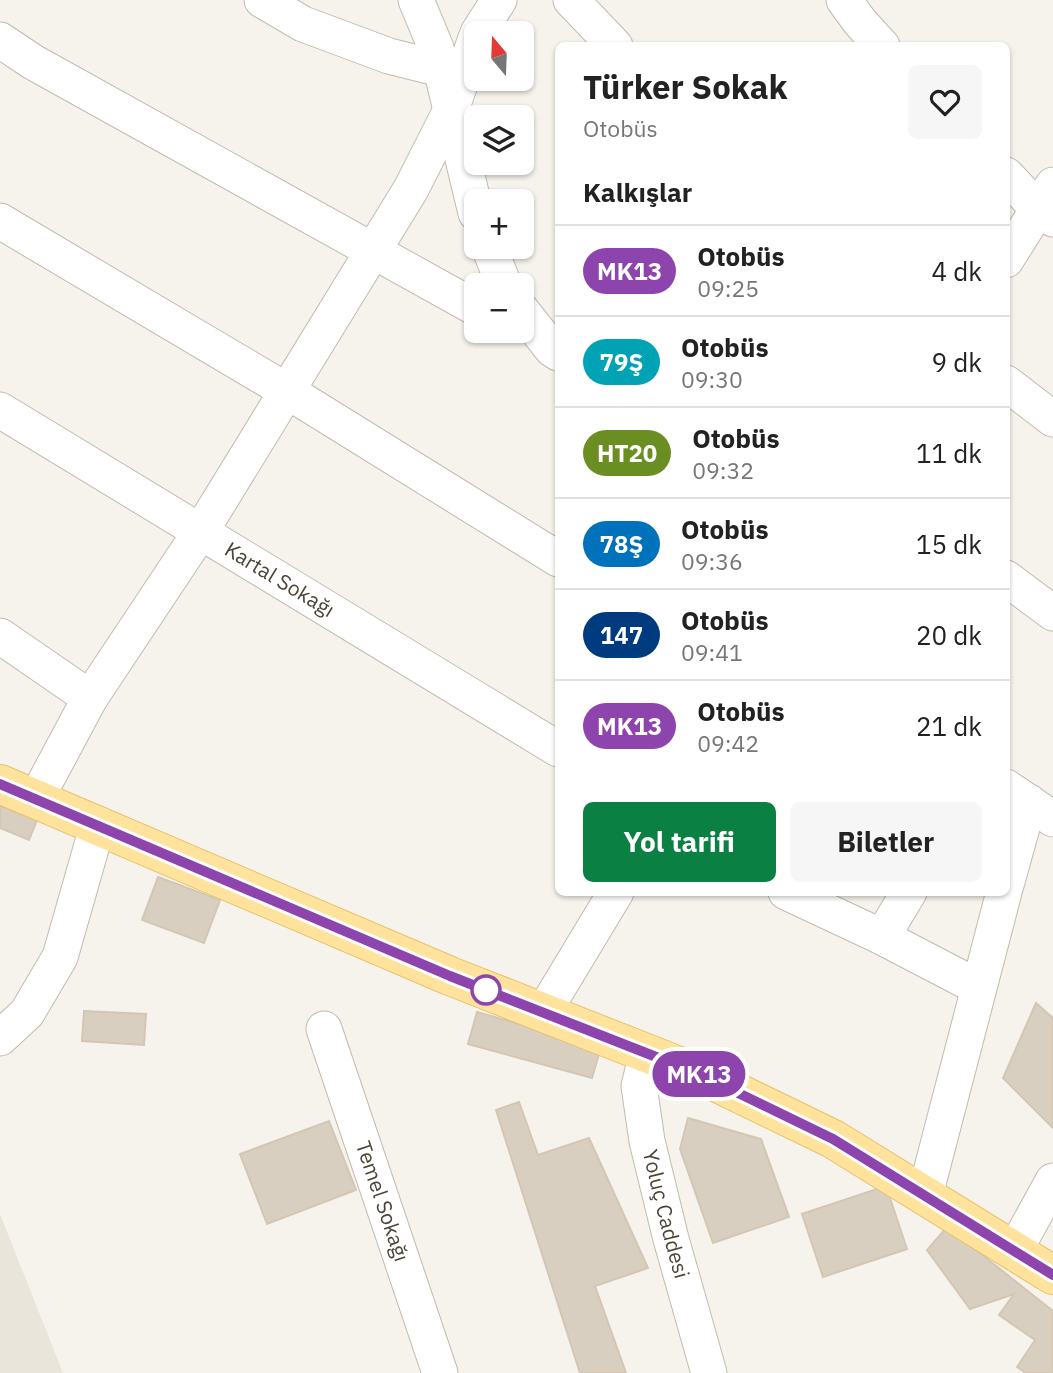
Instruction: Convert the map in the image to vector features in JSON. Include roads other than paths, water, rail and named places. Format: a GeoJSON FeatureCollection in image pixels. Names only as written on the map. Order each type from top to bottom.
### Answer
{"type":"FeatureCollection","features":[{"type":"Feature","properties":{"kind":"main road"},"geometry":{"type":"LineString","coordinates":[[0,783],[450,976],[697,1073],[833,1139],[1053,1275]]}},
{"type":"Feature","properties":{"kind":"street"},"geometry":{"type":"LineString","coordinates":[[262,0],[303,24],[389,56],[441,69]]}},
{"type":"Feature","properties":{"kind":"street"},"geometry":{"type":"LineString","coordinates":[[416,0],[436,48],[470,189]]}},
{"type":"Feature","properties":{"kind":"street"},"geometry":{"type":"LineString","coordinates":[[486,21],[499,0]]}},
{"type":"Feature","properties":{"kind":"street"},"geometry":{"type":"LineString","coordinates":[[571,0],[611,42]]}},
{"type":"Feature","properties":{"kind":"street"},"geometry":{"type":"LineString","coordinates":[[844,0],[879,42]]}},
{"type":"Feature","properties":{"kind":"street"},"geometry":{"type":"LineString","coordinates":[[0,40],[33,62],[464,301]]}},
{"type":"Feature","properties":{"kind":"street"},"geometry":{"type":"LineString","coordinates":[[36,799],[90,698],[201,531],[411,189],[451,110],[464,72]]}},
{"type":"Feature","properties":{"kind":"street"},"geometry":{"type":"LineString","coordinates":[[1010,178],[1048,204],[1010,255]]}},
{"type":"Feature","properties":{"kind":"street"},"geometry":{"type":"LineString","coordinates":[[0,221],[286,391],[555,557]]}},
{"type":"Feature","properties":{"kind":"street"},"geometry":{"type":"LineString","coordinates":[[534,323],[555,346]]}},
{"type":"Feature","properties":{"kind":"street"},"geometry":{"type":"LineString","coordinates":[[534,337],[555,347]]}},
{"type":"Feature","properties":{"kind":"street"},"geometry":{"type":"LineString","coordinates":[[1010,386],[1053,419]]}},
{"type":"Feature","properties":{"kind":"street","name":"Kartal Sokağı"},"geometry":{"type":"LineString","coordinates":[[0,410],[555,747]]}},
{"type":"Feature","properties":{"kind":"street"},"geometry":{"type":"LineString","coordinates":[[1010,581],[1053,613]]}},
{"type":"Feature","properties":{"kind":"street"},"geometry":{"type":"LineString","coordinates":[[0,636],[90,698]]}},
{"type":"Feature","properties":{"kind":"street"},"geometry":{"type":"LineString","coordinates":[[1010,864],[1029,803]]}},
{"type":"Feature","properties":{"kind":"street"},"geometry":{"type":"LineString","coordinates":[[0,1038],[27,1013],[60,957],[98,824]]}},
{"type":"Feature","properties":{"kind":"street"},"geometry":{"type":"LineString","coordinates":[[543,1013],[614,896]]}},
{"type":"Feature","properties":{"kind":"street"},"geometry":{"type":"LineString","coordinates":[[795,896],[882,937],[978,987]]}},
{"type":"Feature","properties":{"kind":"street"},"geometry":{"type":"LineString","coordinates":[[882,937],[907,896]]}},
{"type":"Feature","properties":{"kind":"street"},"geometry":{"type":"LineString","coordinates":[[925,1195],[1001,896]]}},
{"type":"Feature","properties":{"kind":"street","name":"Temel Sokağı"},"geometry":{"type":"LineString","coordinates":[[324,1029],[440,1373]]}},
{"type":"Feature","properties":{"kind":"street","name":"Yoluç Caddesi"},"geometry":{"type":"LineString","coordinates":[[648,1054],[639,1086],[647,1140],[671,1239],[709,1373]]}},
{"type":"Feature","properties":{"kind":"street"},"geometry":{"type":"LineString","coordinates":[[1015,1250],[1053,1181]]}}]}
